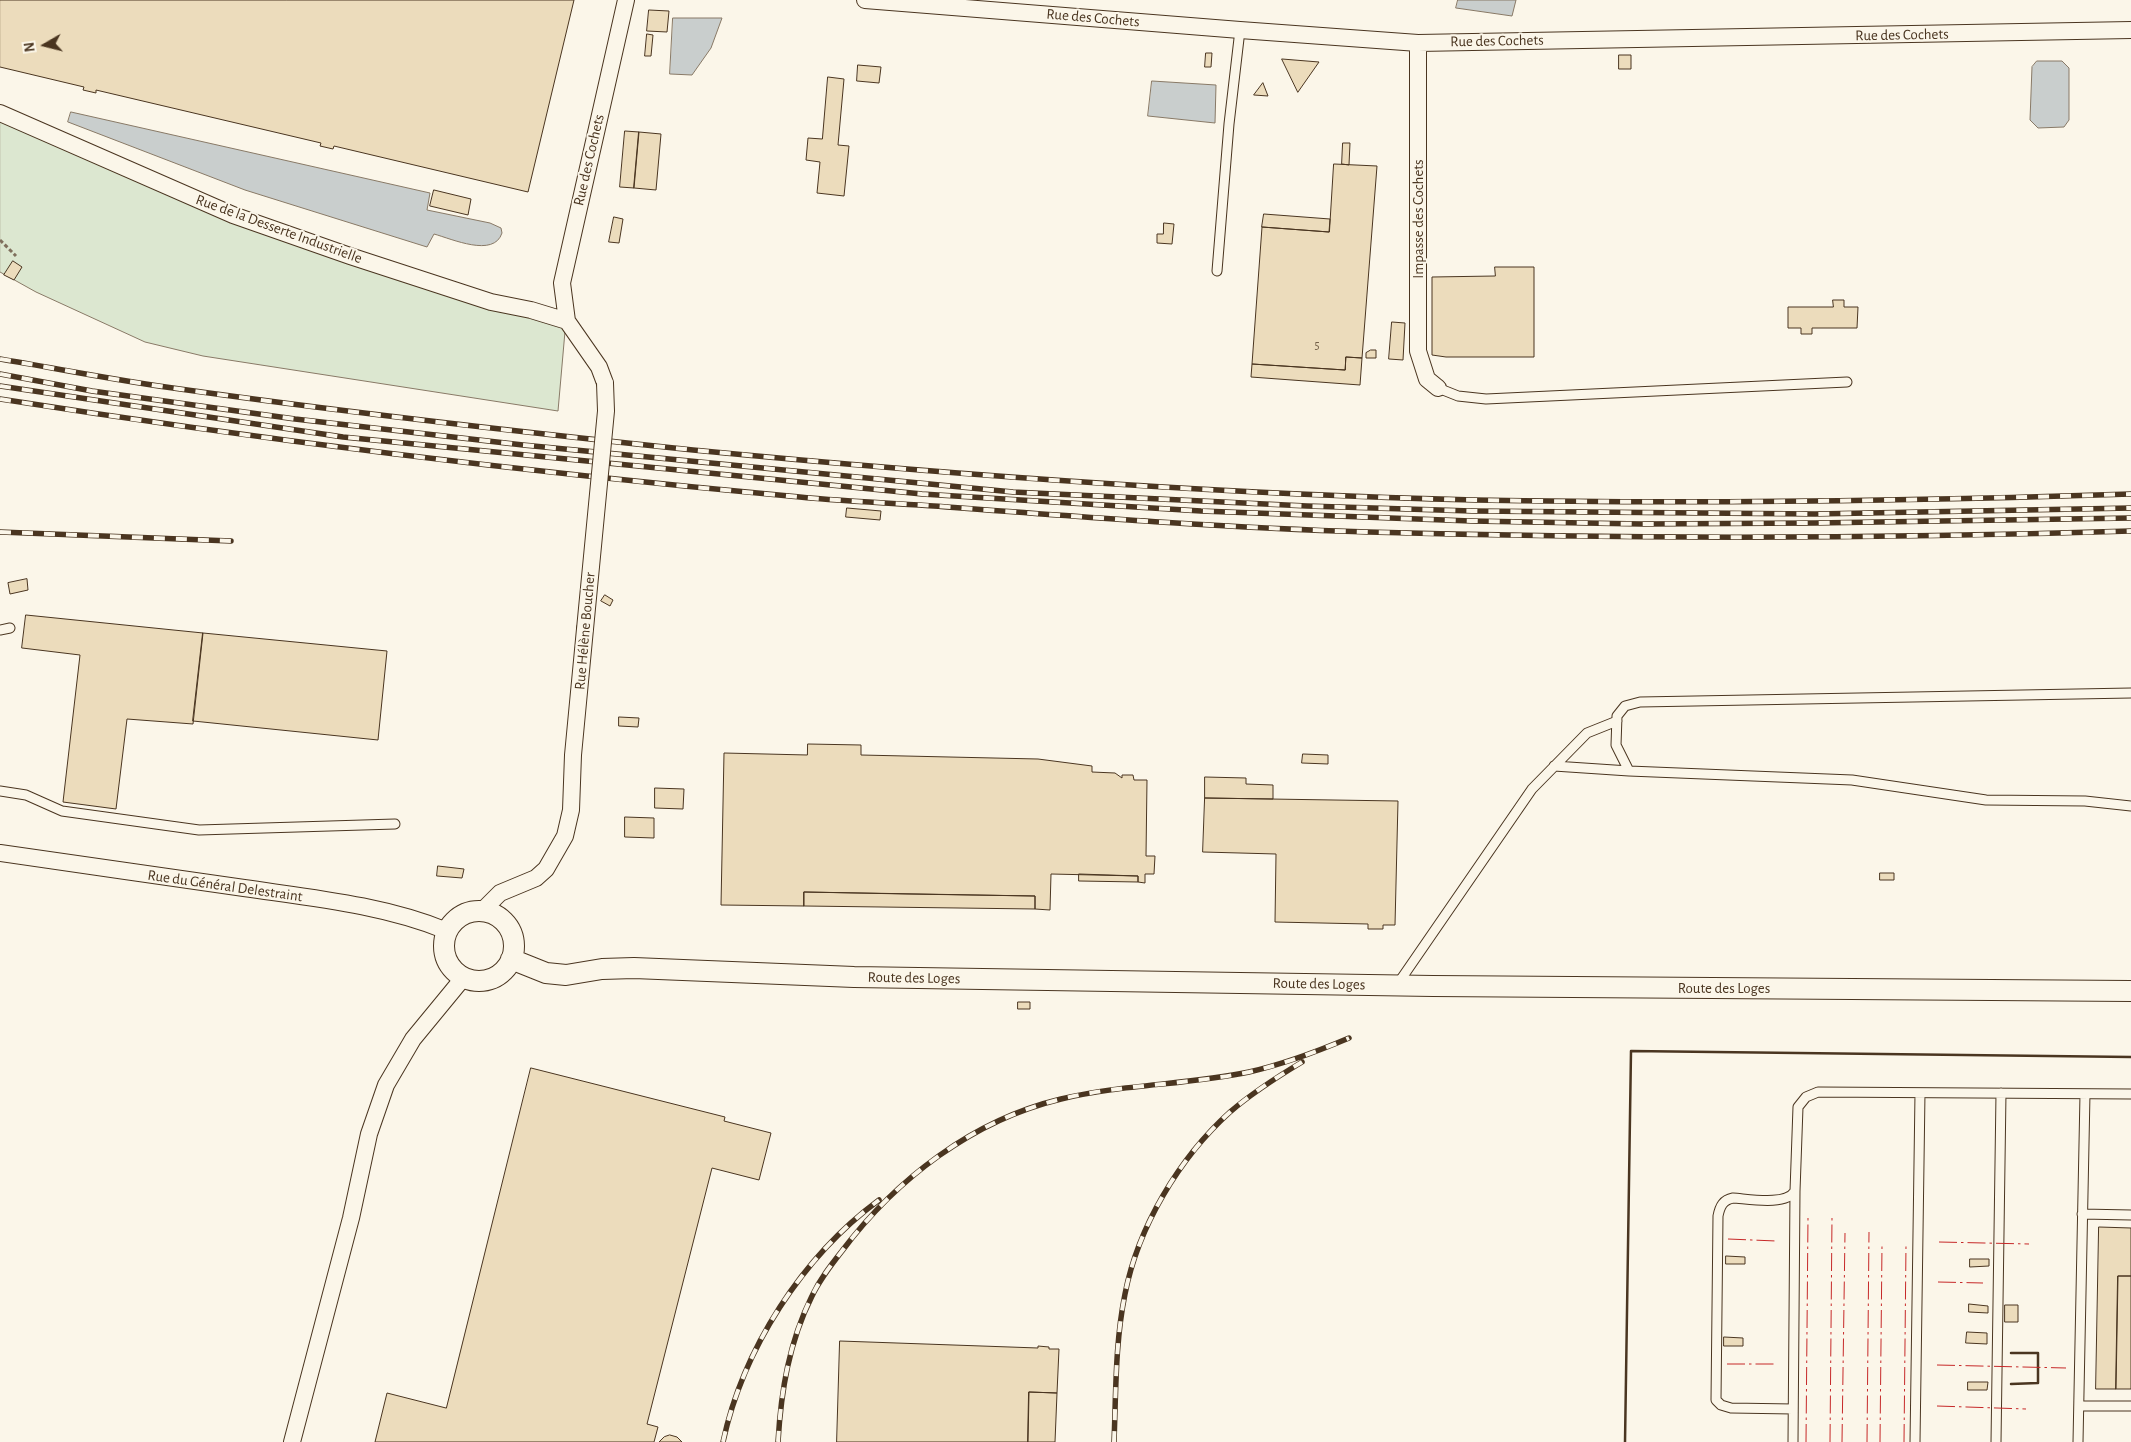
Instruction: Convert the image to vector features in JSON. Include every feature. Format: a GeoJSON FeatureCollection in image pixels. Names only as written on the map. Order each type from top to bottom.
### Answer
{"type":"FeatureCollection","features":[{"type":"Feature","properties":{"kind":"street","name":"Rue des Cochets"},"geometry":{"type":"LineString","coordinates":[[567,321],[562,283],[626,0]]}},
{"type":"Feature","properties":{"kind":"street","name":"Rue des Cochets"},"geometry":{"type":"LineString","coordinates":[[865,0],[1240,30],[1418,42],[2131,30]]}},
{"type":"Feature","properties":{"kind":"street","name":"Impasse des Cochets"},"geometry":{"type":"LineString","coordinates":[[1418,42],[1418,351],[1427,379],[1438,388]]}},
{"type":"Feature","properties":{"kind":"street","name":"Rue de la Desserte Industrielle"},"geometry":{"type":"LineString","coordinates":[[0,113],[233,215],[491,302],[531,310],[567,321]]}},
{"type":"Feature","properties":{"kind":"street","name":"Rue Hélène Boucher"},"geometry":{"type":"LineString","coordinates":[[482,911],[500,893],[536,878],[546,869],[565,836],[571,810],[573,755],[584,629],[606,411],[605,383],[599,367],[567,321]]}},
{"type":"Feature","properties":{"kind":"street","name":"Rue du Général Delestraint"},"geometry":{"type":"LineString","coordinates":[[0,853],[332,902],[397,914],[423,921],[447,931]]}},
{"type":"Feature","properties":{"kind":"street"},"geometry":{"type":"LineString","coordinates":[[482,911],[491,913],[504,921],[512,935],[514,952],[508,965],[498,975],[480,981],[464,977],[453,969],[444,951],[447,931],[453,922],[467,912],[482,911]]}},
{"type":"Feature","properties":{"kind":"street","name":"Route des Loges"},"geometry":{"type":"LineString","coordinates":[[511,959],[546,973],[566,975],[602,969],[634,968],[864,977],[1396,985],[2131,991]]}},
{"type":"Feature","properties":{"kind":"street"},"geometry":{"type":"LineString","coordinates":[[292,1442],[349,1227],[369,1134],[386,1086],[413,1039],[464,977]]}},
{"type":"Feature","properties":{"kind":"lane"},"geometry":{"type":"LineString","coordinates":[[1217,271],[1229,124],[1240,30]]}},
{"type":"Feature","properties":{"kind":"lane"},"geometry":{"type":"LineString","coordinates":[[1438,388],[1458,396],[1486,399],[1848,382]]}},
{"type":"Feature","properties":{"kind":"lane"},"geometry":{"type":"LineString","coordinates":[[0,630],[10,628]]}},
{"type":"Feature","properties":{"kind":"lane"},"geometry":{"type":"LineString","coordinates":[[1629,771],[1616,745],[1617,716],[1625,706],[1640,702],[2131,693]]}},
{"type":"Feature","properties":{"kind":"lane"},"geometry":{"type":"LineString","coordinates":[[1396,985],[1522,802],[1587,733],[1617,721]]}},
{"type":"Feature","properties":{"kind":"lane"},"geometry":{"type":"LineString","coordinates":[[1554,766],[1852,780],[1986,800],[2085,801],[2131,806]]}},
{"type":"Feature","properties":{"kind":"lane"},"geometry":{"type":"LineString","coordinates":[[0,791],[26,795],[62,811],[199,830],[395,824]]}},
{"type":"Feature","properties":{"kind":"lane"},"geometry":{"type":"LineString","coordinates":[[1793,1442],[1795,1191],[1798,1106],[1806,1097],[1818,1092],[2131,1094]]}},
{"type":"Feature","properties":{"kind":"lane"},"geometry":{"type":"LineString","coordinates":[[1916,1442],[1920,1093]]}},
{"type":"Feature","properties":{"kind":"lane"},"geometry":{"type":"LineString","coordinates":[[1996,1442],[2001,1093]]}},
{"type":"Feature","properties":{"kind":"lane"},"geometry":{"type":"LineString","coordinates":[[2078,1442],[2085,1094]]}},
{"type":"Feature","properties":{"kind":"lane"},"geometry":{"type":"LineString","coordinates":[[1794,1410],[1731,1408],[1721,1405],[1716,1400],[1715,1393],[1718,1216],[1720,1206],[1726,1199],[1733,1198],[1783,1200],[1792,1196],[1795,1191]]}},
{"type":"Feature","properties":{"kind":"lane"},"geometry":{"type":"LineString","coordinates":[[2082,1214],[2131,1215]]}},
{"type":"Feature","properties":{"kind":"lane"},"geometry":{"type":"LineString","coordinates":[[2079,1406],[2131,1406]]}},
{"type":"Feature","properties":{"kind":"path"},"geometry":{"type":"LineString","coordinates":[[0,240],[16,256]]}},
{"type":"Feature","properties":{"kind":"green space"},"geometry":{"type":"Polygon","coordinates":[[[0,112],[233,214],[566,320],[558,411],[203,356],[145,342],[36,292],[0,272],[0,112]]]}},
{"type":"Feature","properties":{"kind":"shaded area"},"geometry":{"type":"Polygon","coordinates":[[[1458,0],[1516,0],[1512,16],[1456,8],[1458,0]]]}},
{"type":"Feature","properties":{"kind":"shaded area"},"geometry":{"type":"Polygon","coordinates":[[[673,18],[722,18],[711,48],[692,75],[670,74],[673,18]]]}},
{"type":"Feature","properties":{"kind":"shaded area"},"geometry":{"type":"Polygon","coordinates":[[[2037,61],[2062,61],[2069,68],[2069,120],[2064,127],[2038,128],[2030,120],[2032,67],[2037,61]]]}},
{"type":"Feature","properties":{"kind":"shaded area"},"geometry":{"type":"Polygon","coordinates":[[[1152,81],[1216,85],[1215,123],[1148,116],[1152,81]]]}},
{"type":"Feature","properties":{"kind":"shaded area"},"geometry":{"type":"Polygon","coordinates":[[[71,112],[430,193],[427,210],[490,223],[501,228],[502,233],[498,240],[482,246],[434,234],[427,247],[245,190],[68,122],[71,112]]]}},
{"type":"Feature","properties":{"kind":"building"},"geometry":{"type":"Polygon","coordinates":[[[0,0],[574,0],[528,192],[334,146],[333,149],[320,146],[321,143],[96,90],[96,93],[83,90],[84,87],[0,67],[0,0]]]}},
{"type":"Feature","properties":{"kind":"building"},"geometry":{"type":"Polygon","coordinates":[[[649,10],[669,11],[667,32],[647,31],[649,10]]]}},
{"type":"Feature","properties":{"kind":"building"},"geometry":{"type":"Polygon","coordinates":[[[647,34],[653,35],[651,56],[645,56],[647,34]]]}},
{"type":"Feature","properties":{"kind":"building"},"geometry":{"type":"Polygon","coordinates":[[[1206,53],[1212,53],[1211,67],[1205,67],[1206,53]]]}},
{"type":"Feature","properties":{"kind":"building"},"geometry":{"type":"Polygon","coordinates":[[[1619,55],[1631,55],[1631,69],[1619,69],[1619,55]]]}},
{"type":"Feature","properties":{"kind":"building"},"geometry":{"type":"Polygon","coordinates":[[[1282,59],[1319,62],[1298,92],[1282,59]]]}},
{"type":"Feature","properties":{"kind":"building"},"geometry":{"type":"Polygon","coordinates":[[[858,65],[881,67],[879,83],[857,81],[858,65]]]}},
{"type":"Feature","properties":{"kind":"building"},"geometry":{"type":"Polygon","coordinates":[[[828,77],[844,79],[838,145],[849,146],[844,196],[817,193],[820,162],[806,160],[808,138],[822,139],[828,77]]]}},
{"type":"Feature","properties":{"kind":"building"},"geometry":{"type":"Polygon","coordinates":[[[1263,83],[1268,96],[1254,95],[1263,83]]]}},
{"type":"Feature","properties":{"kind":"building"},"geometry":{"type":"Polygon","coordinates":[[[625,131],[639,132],[634,188],[620,187],[625,131]]]}},
{"type":"Feature","properties":{"kind":"building"},"geometry":{"type":"Polygon","coordinates":[[[639,132],[661,134],[656,190],[634,188],[639,132]]]}},
{"type":"Feature","properties":{"kind":"building"},"geometry":{"type":"Polygon","coordinates":[[[1343,143],[1350,143],[1349,165],[1342,164],[1343,143]]]}},
{"type":"Feature","properties":{"kind":"building"},"geometry":{"type":"Polygon","coordinates":[[[1334,164],[1377,166],[1362,358],[1346,357],[1345,370],[1252,364],[1262,227],[1329,232],[1334,164]]]}},
{"type":"Feature","properties":{"kind":"building"},"geometry":{"type":"Polygon","coordinates":[[[434,190],[471,199],[468,215],[430,206],[434,190]]]}},
{"type":"Feature","properties":{"kind":"building"},"geometry":{"type":"Polygon","coordinates":[[[1264,214],[1330,219],[1329,232],[1262,227],[1264,214]]]}},
{"type":"Feature","properties":{"kind":"building"},"geometry":{"type":"Polygon","coordinates":[[[614,217],[623,219],[619,243],[609,242],[614,217]]]}},
{"type":"Feature","properties":{"kind":"building"},"geometry":{"type":"Polygon","coordinates":[[[1164,223],[1174,224],[1172,244],[1157,243],[1157,234],[1163,234],[1164,223]]]}},
{"type":"Feature","properties":{"kind":"building"},"geometry":{"type":"Polygon","coordinates":[[[13,261],[22,267],[14,280],[4,275],[13,261]]]}},
{"type":"Feature","properties":{"kind":"building"},"geometry":{"type":"Polygon","coordinates":[[[1495,267],[1534,267],[1534,357],[1446,357],[1432,355],[1432,277],[1495,276],[1495,267]]]}},
{"type":"Feature","properties":{"kind":"building"},"geometry":{"type":"Polygon","coordinates":[[[1833,300],[1844,300],[1844,307],[1858,307],[1857,328],[1812,328],[1812,334],[1801,334],[1801,328],[1788,328],[1788,307],[1833,307],[1833,300]]]}},
{"type":"Feature","properties":{"kind":"building"},"geometry":{"type":"Polygon","coordinates":[[[1392,322],[1405,323],[1403,360],[1389,359],[1392,322]]]}},
{"type":"Feature","properties":{"kind":"building"},"geometry":{"type":"Polygon","coordinates":[[[1376,350],[1376,358],[1366,358],[1366,353],[1376,350]]]}},
{"type":"Feature","properties":{"kind":"building"},"geometry":{"type":"Polygon","coordinates":[[[1346,357],[1362,358],[1360,385],[1251,377],[1252,364],[1345,370],[1346,357]]]}},
{"type":"Feature","properties":{"kind":"building"},"geometry":{"type":"Polygon","coordinates":[[[847,508],[881,511],[880,520],[846,517],[847,508]]]}},
{"type":"Feature","properties":{"kind":"building"},"geometry":{"type":"Polygon","coordinates":[[[27,579],[28,590],[10,594],[8,583],[27,579]]]}},
{"type":"Feature","properties":{"kind":"building"},"geometry":{"type":"Polygon","coordinates":[[[605,595],[613,600],[610,606],[601,601],[605,595]]]}},
{"type":"Feature","properties":{"kind":"building"},"geometry":{"type":"Polygon","coordinates":[[[26,615],[203,633],[193,724],[127,719],[116,809],[63,802],[80,655],[22,648],[26,615]]]}},
{"type":"Feature","properties":{"kind":"building"},"geometry":{"type":"Polygon","coordinates":[[[203,633],[387,651],[378,740],[193,721],[203,633]]]}},
{"type":"Feature","properties":{"kind":"building"},"geometry":{"type":"Polygon","coordinates":[[[619,717],[639,718],[638,727],[619,726],[619,717]]]}},
{"type":"Feature","properties":{"kind":"building"},"geometry":{"type":"Polygon","coordinates":[[[808,744],[861,745],[861,755],[1038,759],[1092,766],[1092,772],[1115,773],[1122,778],[1122,775],[1133,775],[1134,780],[1147,780],[1146,856],[1155,856],[1154,874],[1145,874],[1145,883],[1138,882],[1138,876],[1051,874],[1050,910],[1035,909],[1035,896],[804,892],[804,906],[721,905],[724,753],[807,755],[808,744]]]}},
{"type":"Feature","properties":{"kind":"building"},"geometry":{"type":"Polygon","coordinates":[[[1303,754],[1328,755],[1328,764],[1302,763],[1303,754]]]}},
{"type":"Feature","properties":{"kind":"building"},"geometry":{"type":"Polygon","coordinates":[[[1205,777],[1246,778],[1246,784],[1273,785],[1273,799],[1205,798],[1205,777]]]}},
{"type":"Feature","properties":{"kind":"building"},"geometry":{"type":"Polygon","coordinates":[[[655,788],[684,789],[683,809],[655,808],[655,788]]]}},
{"type":"Feature","properties":{"kind":"building"},"geometry":{"type":"Polygon","coordinates":[[[1205,798],[1398,801],[1395,925],[1383,925],[1383,929],[1368,929],[1368,924],[1275,922],[1276,854],[1203,852],[1205,798]]]}},
{"type":"Feature","properties":{"kind":"building"},"geometry":{"type":"Polygon","coordinates":[[[625,817],[654,818],[654,838],[625,837],[625,817]]]}},
{"type":"Feature","properties":{"kind":"building"},"geometry":{"type":"Polygon","coordinates":[[[438,866],[464,869],[462,878],[437,876],[438,866]]]}},
{"type":"Feature","properties":{"kind":"building"},"geometry":{"type":"Polygon","coordinates":[[[1880,873],[1894,873],[1894,880],[1880,880],[1880,873]]]}},
{"type":"Feature","properties":{"kind":"building"},"geometry":{"type":"Polygon","coordinates":[[[1079,874],[1138,876],[1138,882],[1079,881],[1079,874]]]}},
{"type":"Feature","properties":{"kind":"building"},"geometry":{"type":"Polygon","coordinates":[[[804,892],[1035,896],[1035,909],[804,906],[804,892]]]}},
{"type":"Feature","properties":{"kind":"building"},"geometry":{"type":"Polygon","coordinates":[[[1018,1002],[1030,1002],[1030,1009],[1018,1009],[1018,1002]]]}},
{"type":"Feature","properties":{"kind":"building"},"geometry":{"type":"Polygon","coordinates":[[[531,1068],[725,1117],[724,1121],[771,1133],[759,1180],[712,1168],[647,1424],[658,1427],[654,1442],[375,1442],[387,1393],[446,1408],[531,1068]]]}},
{"type":"Feature","properties":{"kind":"building"},"geometry":{"type":"Polygon","coordinates":[[[2099,1227],[2131,1228],[2131,1276],[2118,1276],[2116,1389],[2096,1389],[2099,1227]]]}},
{"type":"Feature","properties":{"kind":"building"},"geometry":{"type":"Polygon","coordinates":[[[1726,1256],[1745,1257],[1745,1264],[1726,1264],[1726,1256]]]}},
{"type":"Feature","properties":{"kind":"building"},"geometry":{"type":"Polygon","coordinates":[[[1970,1259],[1989,1259],[1989,1266],[1970,1267],[1970,1259]]]}},
{"type":"Feature","properties":{"kind":"building"},"geometry":{"type":"Polygon","coordinates":[[[2118,1276],[2131,1276],[2131,1389],[2116,1389],[2118,1276]]]}},
{"type":"Feature","properties":{"kind":"building"},"geometry":{"type":"Polygon","coordinates":[[[1969,1304],[1988,1306],[1988,1313],[1969,1312],[1969,1304]]]}},
{"type":"Feature","properties":{"kind":"building"},"geometry":{"type":"Polygon","coordinates":[[[2005,1305],[2018,1305],[2018,1322],[2005,1322],[2005,1305]]]}},
{"type":"Feature","properties":{"kind":"building"},"geometry":{"type":"Polygon","coordinates":[[[1967,1332],[1987,1333],[1987,1344],[1966,1343],[1967,1332]]]}},
{"type":"Feature","properties":{"kind":"building"},"geometry":{"type":"Polygon","coordinates":[[[1724,1337],[1743,1338],[1743,1346],[1724,1346],[1724,1337]]]}},
{"type":"Feature","properties":{"kind":"building"},"geometry":{"type":"Polygon","coordinates":[[[840,1341],[1038,1348],[1038,1346],[1059,1349],[1057,1393],[1029,1392],[1028,1442],[837,1442],[840,1341]]]}},
{"type":"Feature","properties":{"kind":"building"},"geometry":{"type":"Polygon","coordinates":[[[1968,1382],[1988,1382],[1987,1390],[1968,1390],[1968,1382]]]}},
{"type":"Feature","properties":{"kind":"building"},"geometry":{"type":"Polygon","coordinates":[[[1029,1392],[1057,1393],[1055,1442],[1028,1442],[1029,1392]]]}},
{"type":"Feature","properties":{"kind":"building"},"geometry":{"type":"Polygon","coordinates":[[[670,1435],[677,1437],[682,1442],[659,1442],[664,1437],[670,1435]]]}},
{"type":"Feature","properties":{"kind":"railway"},"geometry":{"type":"LineString","coordinates":[[0,359],[180,389],[500,429],[791,459],[1084,482],[1377,497],[1639,502],[1803,501],[2131,494]]}},
{"type":"Feature","properties":{"kind":"railway"},"geometry":{"type":"LineString","coordinates":[[0,374],[92,391],[295,419],[523,445],[1013,492],[1307,506],[1472,511],[1815,514],[2131,508]]}},
{"type":"Feature","properties":{"kind":"railway"},"geometry":{"type":"LineString","coordinates":[[0,386],[343,437],[922,494],[1201,511],[1471,521],[1642,524],[2131,518]]}},
{"type":"Feature","properties":{"kind":"railway"},"geometry":{"type":"LineString","coordinates":[[0,399],[394,454],[690,487],[810,498],[1164,522],[1368,532],[1654,537],[1940,536],[2131,531]]}},
{"type":"Feature","properties":{"kind":"railway"},"geometry":{"type":"LineString","coordinates":[[0,532],[231,541]]}},
{"type":"Feature","properties":{"kind":"railway"},"geometry":{"type":"LineString","coordinates":[[778,1442],[781,1404],[792,1349],[804,1313],[815,1290],[830,1267],[863,1225],[912,1177],[939,1156],[967,1137],[997,1121],[1061,1099],[1108,1090],[1202,1080],[1249,1072],[1300,1057],[1349,1038]]}},
{"type":"Feature","properties":{"kind":"railway"},"geometry":{"type":"LineString","coordinates":[[1114,1442],[1116,1368],[1122,1312],[1131,1269],[1150,1219],[1178,1172],[1211,1130],[1247,1098],[1302,1062]]}},
{"type":"Feature","properties":{"kind":"railway"},"geometry":{"type":"LineString","coordinates":[[723,1442],[732,1407],[745,1373],[761,1340],[780,1308],[801,1277],[825,1249],[851,1223],[879,1200]]}},
{"type":"Feature","properties":{"kind":"wall"},"geometry":{"type":"LineString","coordinates":[[1625,1442],[1631,1051],[2131,1057]]}},
{"type":"Feature","properties":{"kind":"wall"},"geometry":{"type":"LineString","coordinates":[[2011,1353],[2038,1353],[2038,1383],[2011,1384]]}},
{"type":"Feature","properties":{"kind":"power"},"geometry":{"type":"LineString","coordinates":[[1806,1442],[1808,1218]]}},
{"type":"Feature","properties":{"kind":"power"},"geometry":{"type":"LineString","coordinates":[[1830,1442],[1832,1218]]}},
{"type":"Feature","properties":{"kind":"power"},"geometry":{"type":"LineString","coordinates":[[1867,1442],[1869,1232]]}},
{"type":"Feature","properties":{"kind":"power"},"geometry":{"type":"LineString","coordinates":[[1842,1442],[1845,1233]]}},
{"type":"Feature","properties":{"kind":"power"},"geometry":{"type":"LineString","coordinates":[[1728,1239],[1776,1241]]}},
{"type":"Feature","properties":{"kind":"power"},"geometry":{"type":"LineString","coordinates":[[1939,1242],[2029,1244]]}},
{"type":"Feature","properties":{"kind":"power"},"geometry":{"type":"LineString","coordinates":[[1904,1442],[1906,1245]]}},
{"type":"Feature","properties":{"kind":"power"},"geometry":{"type":"LineString","coordinates":[[1880,1442],[1882,1246]]}},
{"type":"Feature","properties":{"kind":"power"},"geometry":{"type":"LineString","coordinates":[[1938,1282],[1983,1283]]}},
{"type":"Feature","properties":{"kind":"power"},"geometry":{"type":"LineString","coordinates":[[1727,1364],[1775,1364]]}},
{"type":"Feature","properties":{"kind":"power"},"geometry":{"type":"LineString","coordinates":[[1937,1365],[2066,1368]]}},
{"type":"Feature","properties":{"kind":"power"},"geometry":{"type":"LineString","coordinates":[[1937,1406],[2026,1409]]}}]}
